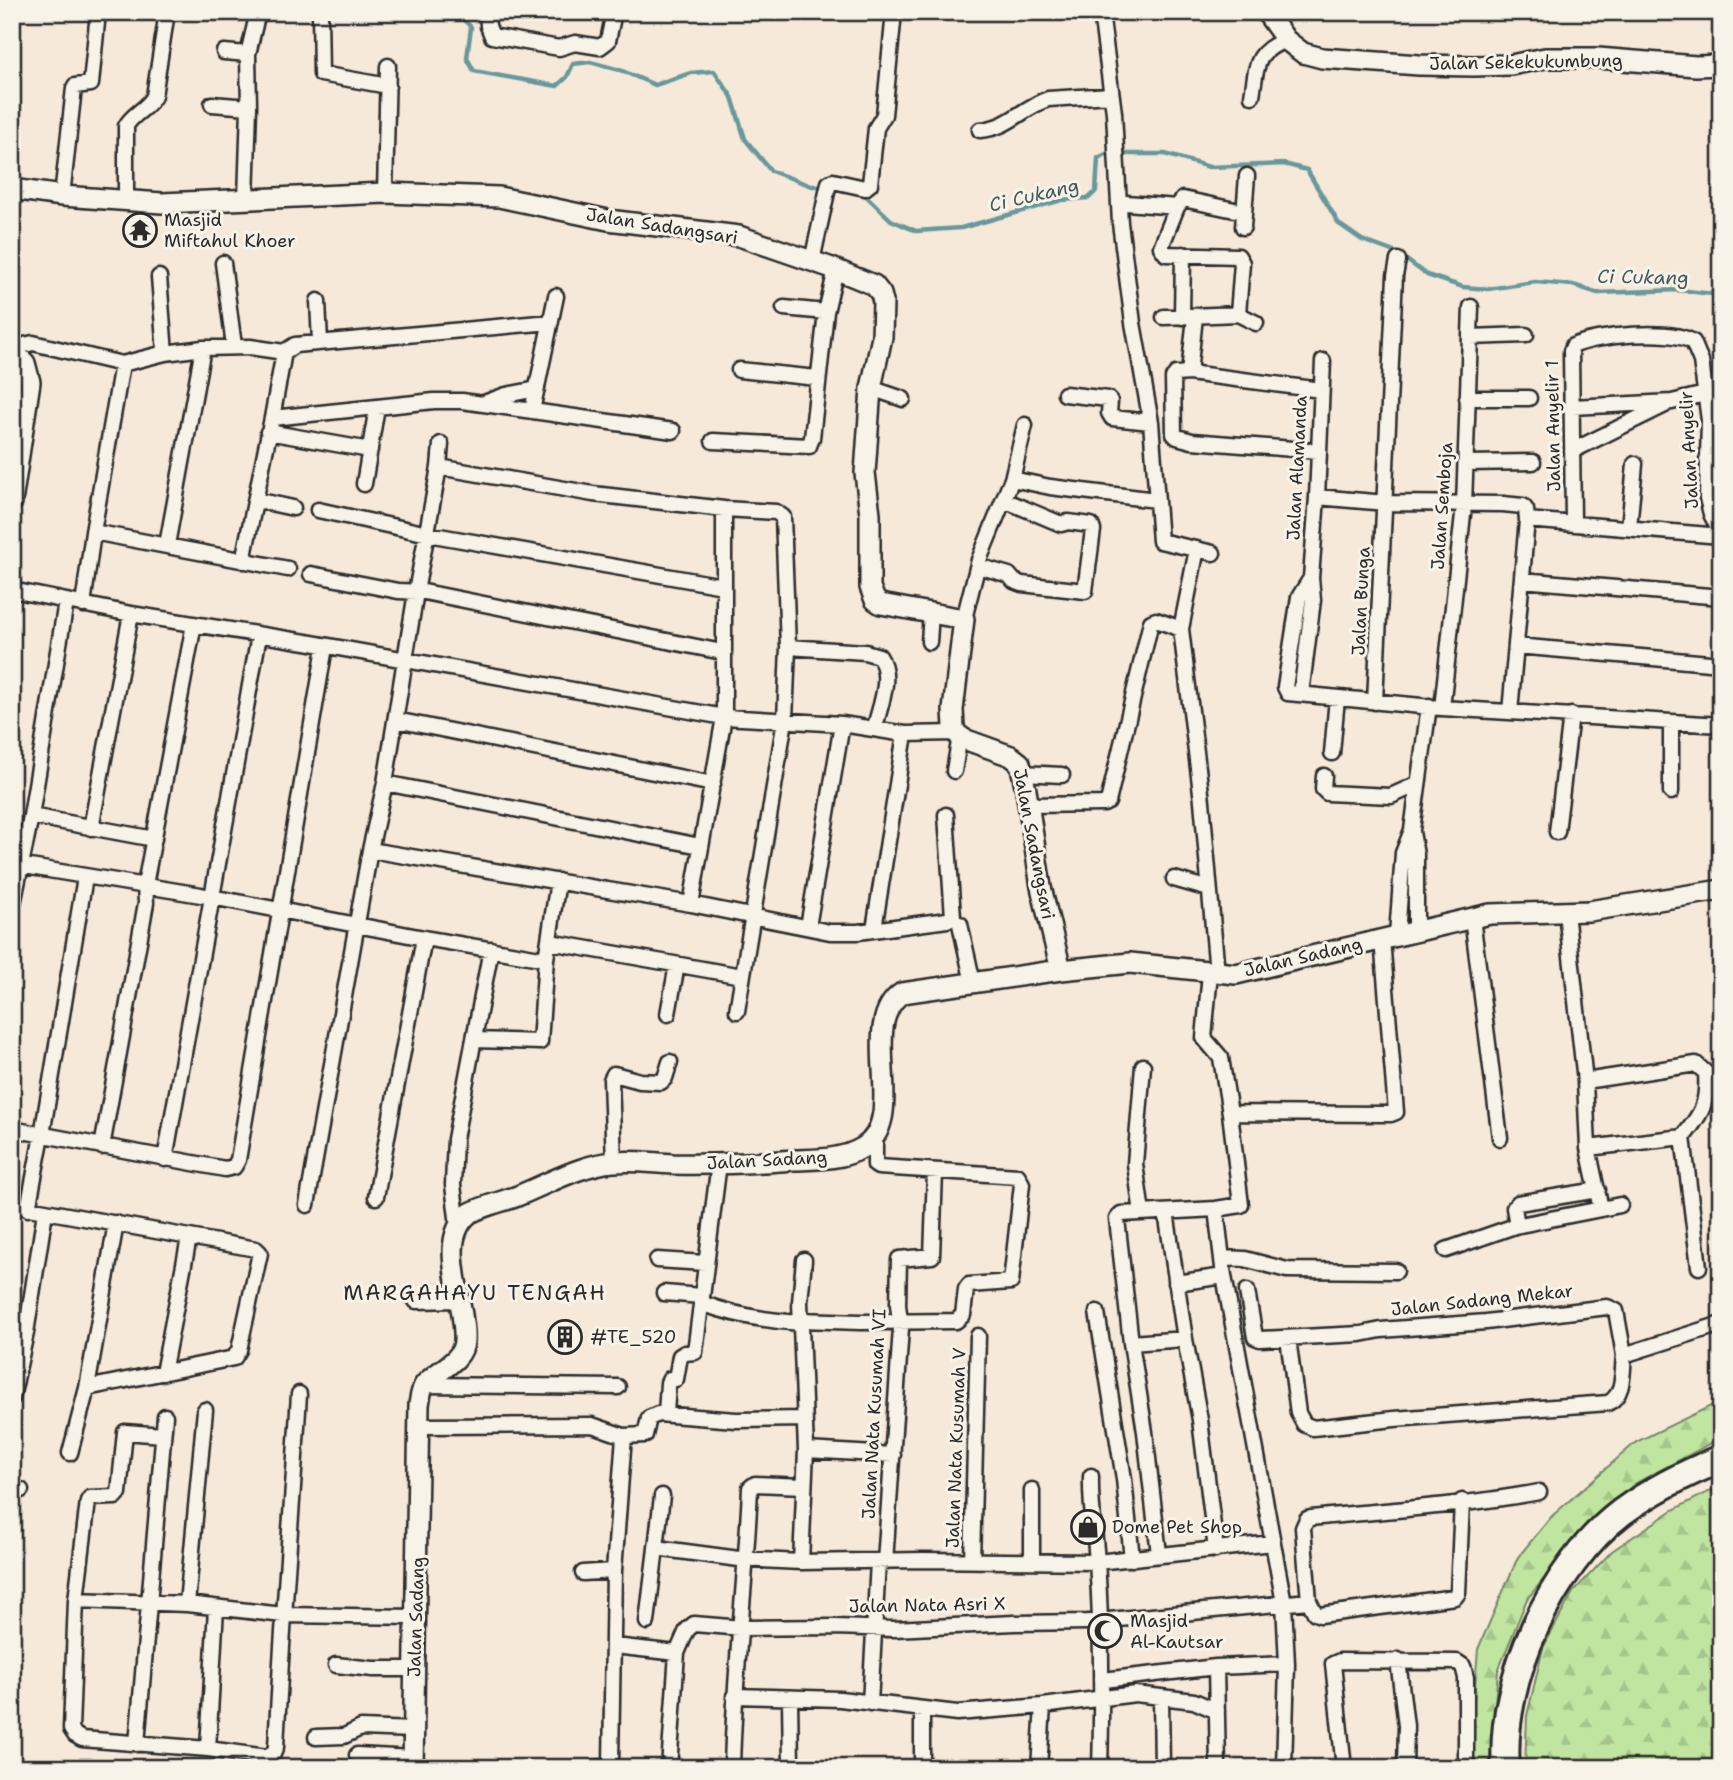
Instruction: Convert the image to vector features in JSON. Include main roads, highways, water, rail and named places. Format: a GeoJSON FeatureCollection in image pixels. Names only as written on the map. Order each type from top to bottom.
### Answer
{"type":"FeatureCollection","features":[{"type":"Feature","properties":{"kind":"highway"},"geometry":{"type":"LineString","coordinates":[[1506,1768],[1510,1706],[1517,1673],[1541,1615],[1568,1569],[1594,1537],[1621,1513],[1659,1488],[1721,1459]]}},
{"type":"Feature","properties":{"kind":"highway"},"geometry":{"type":"LineString","coordinates":[[1514,1768],[1517,1720],[1530,1661],[1556,1603],[1571,1581],[1600,1546],[1636,1514],[1674,1491],[1710,1475],[1721,1474]]}},
{"type":"Feature","properties":{"kind":"waterway","name":"Ci Cukang"},"geometry":{"type":"LineString","coordinates":[[456,12],[471,27],[467,58],[474,71],[557,86],[567,77],[573,64],[590,62],[620,70],[655,85],[691,73],[714,71],[732,97],[745,139],[771,171],[812,186],[824,186]]}},
{"type":"Feature","properties":{"kind":"waterway","name":"Ci Cukang"},"geometry":{"type":"LineString","coordinates":[[862,192],[891,220],[916,231],[961,228],[1062,200],[1089,198],[1096,191],[1098,158],[1106,154],[1165,154],[1209,167],[1284,164],[1307,170],[1339,224],[1362,240],[1397,253],[1427,275],[1463,287],[1488,289],[1535,282],[1573,285],[1598,293],[1679,290],[1721,295]]}},
{"type":"Feature","properties":{"kind":"place","name":"Masjid Miftahul Khoer"},"geometry":{"type":"Point","coordinates":[140,230]}},
{"type":"Feature","properties":{"kind":"place","name":"#TE_520"},"geometry":{"type":"Point","coordinates":[565,1337]}},
{"type":"Feature","properties":{"kind":"place","name":"Dome Pet Shop"},"geometry":{"type":"Point","coordinates":[1088,1527]}},
{"type":"Feature","properties":{"kind":"place","name":"Masjid Al-Kautsar"},"geometry":{"type":"Point","coordinates":[1105,1631]}},
{"type":"Feature","properties":{"kind":"district","name":"MARGAHAYU TENGAH"},"geometry":{"type":"Point","coordinates":[475,1293]}}]}
